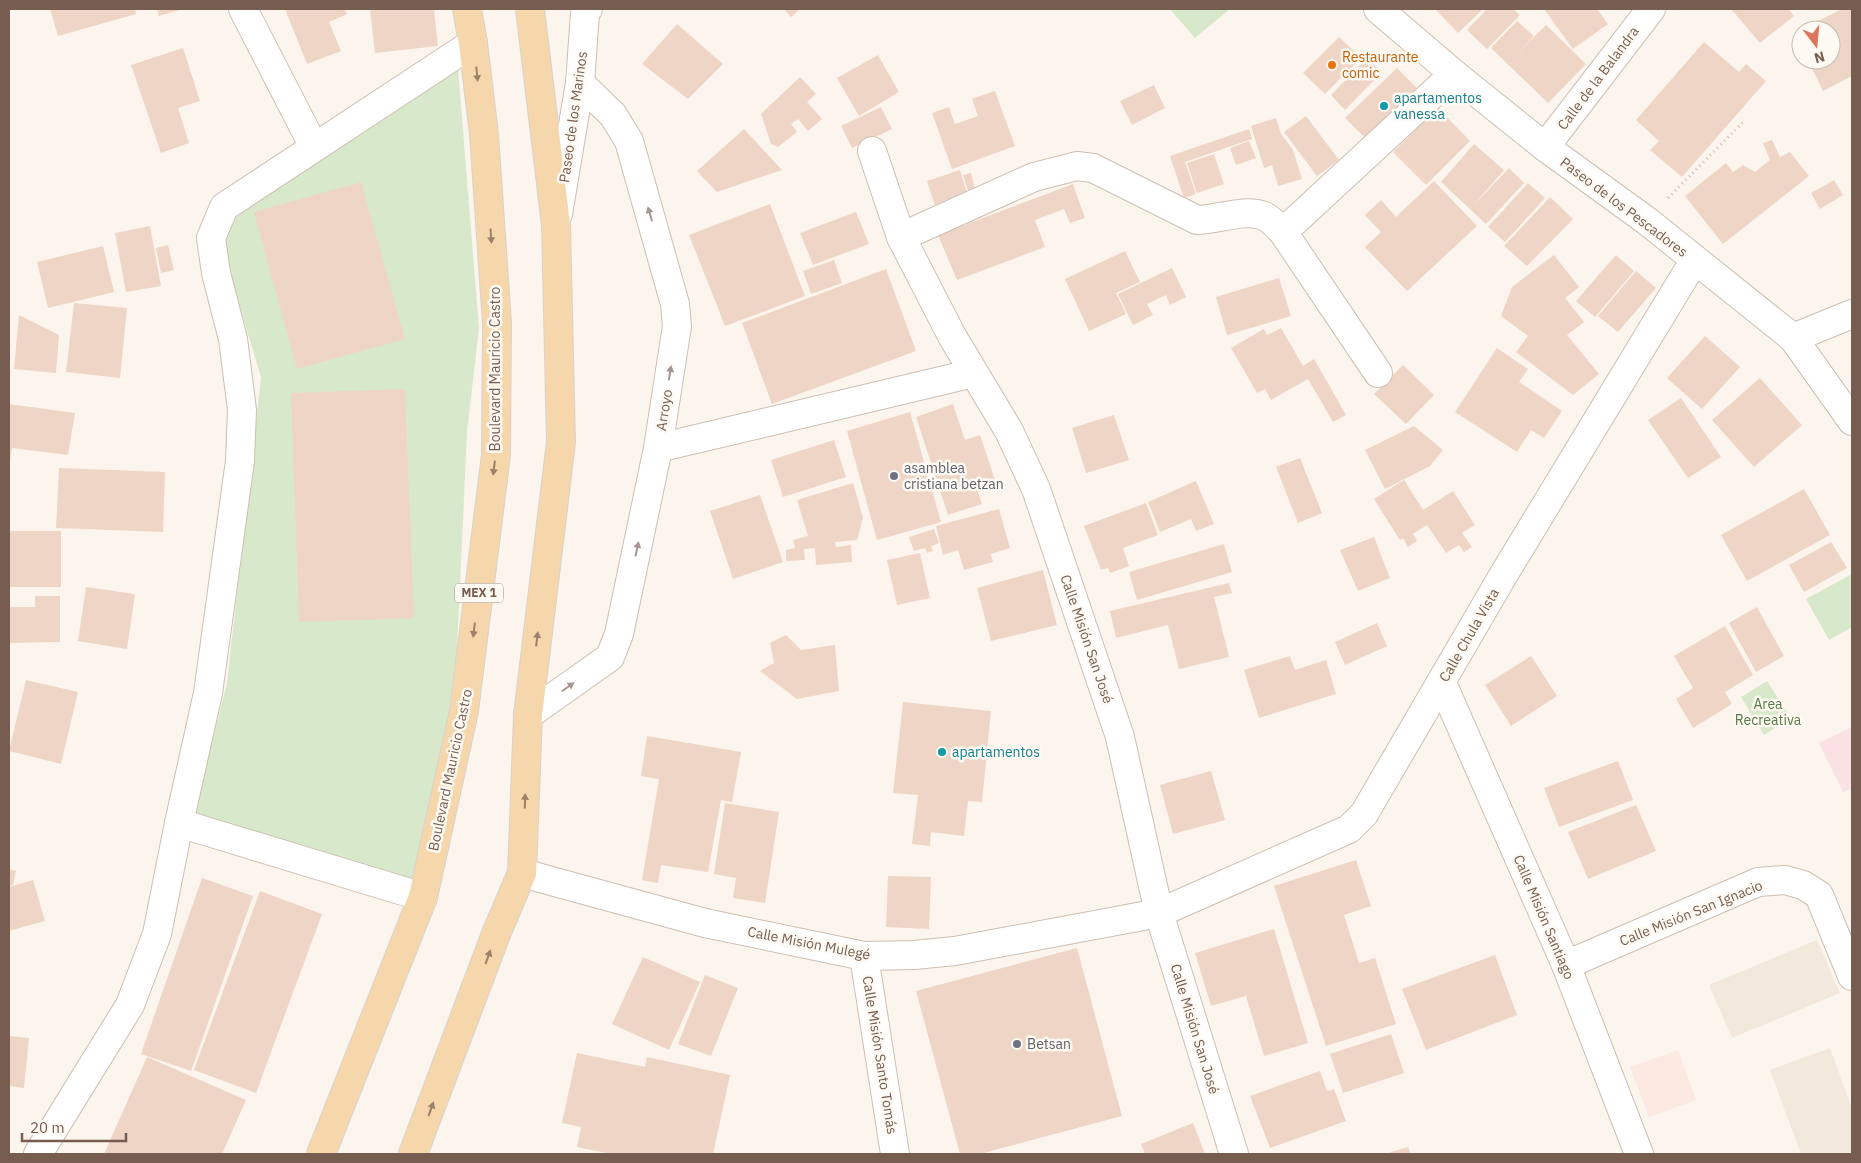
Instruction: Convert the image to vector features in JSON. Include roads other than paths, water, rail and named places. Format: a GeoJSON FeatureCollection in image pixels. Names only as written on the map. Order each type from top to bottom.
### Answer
{"type":"FeatureCollection","features":[{"type":"Feature","properties":{"kind":"main road","name":"Boulevard Mauricio Castro"},"geometry":{"type":"LineString","coordinates":[[321,1154],[423,897],[464,711],[496,455],[497,323],[484,134],[467,9]]}},
{"type":"Feature","properties":{"kind":"main road"},"geometry":{"type":"LineString","coordinates":[[413,1154],[496,934],[522,873],[528,715],[561,442],[556,225],[530,9]]}},
{"type":"Feature","properties":{"kind":"street"},"geometry":{"type":"LineString","coordinates":[[243,9],[314,147]]}},
{"type":"Feature","properties":{"kind":"street","name":"Paseo de los Marinos"},"geometry":{"type":"LineString","coordinates":[[556,225],[580,83],[585,14],[588,9]]}},
{"type":"Feature","properties":{"kind":"street","name":"Paseo de los Pescadores"},"geometry":{"type":"LineString","coordinates":[[1378,9],[1454,74],[1545,147],[1647,221],[1694,261],[1793,338],[1852,422]]}},
{"type":"Feature","properties":{"kind":"street","name":"Calle de la Balandra"},"geometry":{"type":"LineString","coordinates":[[1545,147],[1651,9]]}},
{"type":"Feature","properties":{"kind":"street"},"geometry":{"type":"LineString","coordinates":[[38,1154],[130,1005],[157,934],[208,693],[240,460],[242,410],[233,339],[216,273],[211,238],[224,207],[473,43]]}},
{"type":"Feature","properties":{"kind":"street"},"geometry":{"type":"LineString","coordinates":[[1283,232],[1454,74]]}},
{"type":"Feature","properties":{"kind":"street","name":"Arroyo"},"geometry":{"type":"LineString","coordinates":[[528,715],[610,657],[619,634],[658,448],[677,326],[675,304],[629,141],[613,114],[580,83]]}},
{"type":"Feature","properties":{"kind":"street","name":"Calle Misión San José"},"geometry":{"type":"LineString","coordinates":[[872,151],[900,237],[974,373],[1009,431],[1036,489],[1120,736],[1159,914],[1234,1154]]}},
{"type":"Feature","properties":{"kind":"street"},"geometry":{"type":"LineString","coordinates":[[900,237],[1034,177],[1077,166],[1093,168],[1197,220],[1213,220],[1245,214],[1265,216],[1283,232],[1378,373]]}},
{"type":"Feature","properties":{"kind":"street","name":"Calle Chula Vista"},"geometry":{"type":"LineString","coordinates":[[1159,914],[1349,829],[1364,814],[1504,574],[1694,261]]}},
{"type":"Feature","properties":{"kind":"street"},"geometry":{"type":"LineString","coordinates":[[1793,338],[1852,314]]}},
{"type":"Feature","properties":{"kind":"street"},"geometry":{"type":"LineString","coordinates":[[658,448],[974,373]]}},
{"type":"Feature","properties":{"kind":"street","name":"Calle Misión Santiago"},"geometry":{"type":"LineString","coordinates":[[1442,683],[1566,965],[1639,1154]]}},
{"type":"Feature","properties":{"kind":"street"},"geometry":{"type":"LineString","coordinates":[[179,823],[423,897]]}},
{"type":"Feature","properties":{"kind":"street","name":"Calle Misión Mulegé"},"geometry":{"type":"LineString","coordinates":[[522,873],[705,923],[864,956],[914,955],[955,950],[1159,914]]}},
{"type":"Feature","properties":{"kind":"street","name":"Calle Misión San Ignacio"},"geometry":{"type":"LineString","coordinates":[[1566,965],[1758,882],[1785,880],[1803,885],[1820,895],[1852,976]]}},
{"type":"Feature","properties":{"kind":"street","name":"Calle Misión Santo Tomás"},"geometry":{"type":"LineString","coordinates":[[864,956],[895,1154]]}},
{"type":"Feature","properties":{"kind":"place","name":"Restaurante comic"},"geometry":{"type":"Point","coordinates":[1332,65]}},
{"type":"Feature","properties":{"kind":"place","name":"apartamentos vanessa"},"geometry":{"type":"Point","coordinates":[1384,106]}},
{"type":"Feature","properties":{"kind":"place","name":"asamblea cristiana betzan"},"geometry":{"type":"Point","coordinates":[894,476]}},
{"type":"Feature","properties":{"kind":"place","name":"apartamentos"},"geometry":{"type":"Point","coordinates":[942,752]}},
{"type":"Feature","properties":{"kind":"place","name":"Betsan"},"geometry":{"type":"Point","coordinates":[1017,1044]}},
{"type":"Feature","properties":{"kind":"park label","name":"Area Recreativa"},"geometry":{"type":"Point","coordinates":[1768,712]}}]}
